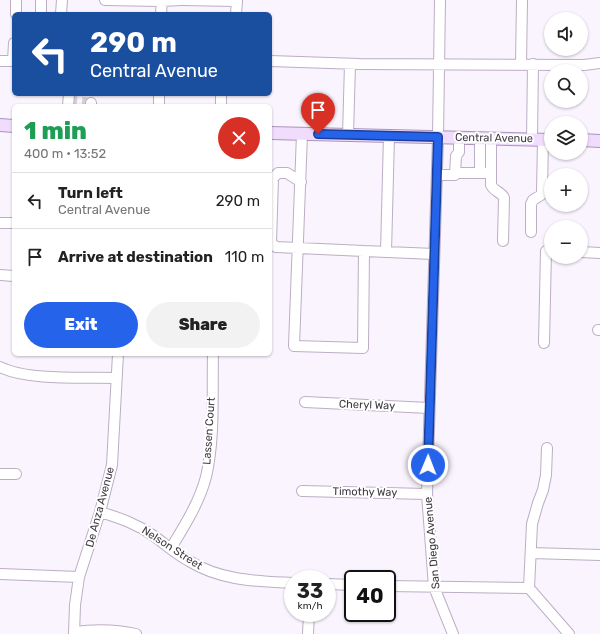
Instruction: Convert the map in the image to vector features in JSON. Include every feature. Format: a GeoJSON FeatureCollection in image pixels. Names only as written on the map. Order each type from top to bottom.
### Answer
{"type":"FeatureCollection","features":[{"type":"Feature","properties":{"kind":"main road"},"geometry":{"type":"LineString","coordinates":[[0,125],[12,126]]}},
{"type":"Feature","properties":{"kind":"main road","name":"Central Avenue"},"geometry":{"type":"LineString","coordinates":[[272,133],[542,139]]}},
{"type":"Feature","properties":{"kind":"main road"},"geometry":{"type":"LineString","coordinates":[[588,140],[600,141]]}},
{"type":"Feature","properties":{"kind":"street"},"geometry":{"type":"LineString","coordinates":[[16,0],[16,12]]}},
{"type":"Feature","properties":{"kind":"street"},"geometry":{"type":"LineString","coordinates":[[41,0],[41,12]]}},
{"type":"Feature","properties":{"kind":"street"},"geometry":{"type":"LineString","coordinates":[[61,12],[62,0]]}},
{"type":"Feature","properties":{"kind":"street"},"geometry":{"type":"LineString","coordinates":[[105,0],[237,1],[236,12]]}},
{"type":"Feature","properties":{"kind":"street"},"geometry":{"type":"LineString","coordinates":[[161,12],[162,0]]}},
{"type":"Feature","properties":{"kind":"street","name":"San Diego Avenue"},"geometry":{"type":"LineString","coordinates":[[440,0],[438,137],[427,494],[434,587],[453,634]]}},
{"type":"Feature","properties":{"kind":"street"},"geometry":{"type":"LineString","coordinates":[[521,64],[522,0]]}},
{"type":"Feature","properties":{"kind":"street"},"geometry":{"type":"LineString","coordinates":[[0,61],[12,61]]}},
{"type":"Feature","properties":{"kind":"street"},"geometry":{"type":"LineString","coordinates":[[272,61],[350,64],[584,65],[600,63]]}},
{"type":"Feature","properties":{"kind":"street"},"geometry":{"type":"LineString","coordinates":[[348,135],[350,64]]}},
{"type":"Feature","properties":{"kind":"street"},"geometry":{"type":"LineString","coordinates":[[531,232],[531,204],[535,198],[541,195],[542,192],[542,139],[533,64]]}},
{"type":"Feature","properties":{"kind":"street"},"geometry":{"type":"LineString","coordinates":[[302,134],[294,346],[363,348],[364,251]]}},
{"type":"Feature","properties":{"kind":"street"},"geometry":{"type":"LineString","coordinates":[[386,252],[389,136]]}},
{"type":"Feature","properties":{"kind":"street"},"geometry":{"type":"LineString","coordinates":[[437,175],[455,175],[456,156],[459,152],[459,138]]}},
{"type":"Feature","properties":{"kind":"street"},"geometry":{"type":"LineString","coordinates":[[480,172],[485,138]]}},
{"type":"Feature","properties":{"kind":"street"},"geometry":{"type":"LineString","coordinates":[[485,138],[492,187],[502,194],[504,198],[503,241]]}},
{"type":"Feature","properties":{"kind":"street"},"geometry":{"type":"LineString","coordinates":[[455,172],[491,172]]}},
{"type":"Feature","properties":{"kind":"street"},"geometry":{"type":"LineString","coordinates":[[272,210],[273,178],[278,173],[287,173],[301,182]]}},
{"type":"Feature","properties":{"kind":"street"},"geometry":{"type":"LineString","coordinates":[[0,223],[12,223]]}},
{"type":"Feature","properties":{"kind":"street"},"geometry":{"type":"LineString","coordinates":[[272,244],[276,247],[298,249],[434,254]]}},
{"type":"Feature","properties":{"kind":"street"},"geometry":{"type":"LineString","coordinates":[[588,252],[600,253]]}},
{"type":"Feature","properties":{"kind":"street"},"geometry":{"type":"LineString","coordinates":[[544,343],[548,264]]}},
{"type":"Feature","properties":{"kind":"street"},"geometry":{"type":"LineString","coordinates":[[0,275],[12,276]]}},
{"type":"Feature","properties":{"kind":"street","name":"De Anza Avenue"},"geometry":{"type":"LineString","coordinates":[[74,633],[75,605],[80,577],[100,512],[112,465],[118,356]]}},
{"type":"Feature","properties":{"kind":"street","name":"Lassen Court"},"geometry":{"type":"LineString","coordinates":[[171,548],[192,514],[206,477],[211,436],[213,356]]}},
{"type":"Feature","properties":{"kind":"street"},"geometry":{"type":"LineString","coordinates":[[0,367],[30,375],[116,378]]}},
{"type":"Feature","properties":{"kind":"street","name":"Cheryl Way"},"geometry":{"type":"LineString","coordinates":[[305,402],[429,408]]}},
{"type":"Feature","properties":{"kind":"street"},"geometry":{"type":"LineString","coordinates":[[547,448],[543,490],[532,524],[529,588],[569,634]]}},
{"type":"Feature","properties":{"kind":"street"},"geometry":{"type":"LineString","coordinates":[[0,474],[16,474]]}},
{"type":"Feature","properties":{"kind":"street","name":"Timothy Way"},"geometry":{"type":"LineString","coordinates":[[302,491],[427,494]]}},
{"type":"Feature","properties":{"kind":"street","name":"Nelson Street"},"geometry":{"type":"LineString","coordinates":[[100,512],[118,517],[136,525],[188,561],[219,575],[242,580],[284,582]]}},
{"type":"Feature","properties":{"kind":"street"},"geometry":{"type":"LineString","coordinates":[[531,553],[600,555]]}},
{"type":"Feature","properties":{"kind":"street"},"geometry":{"type":"LineString","coordinates":[[0,574],[80,577]]}},
{"type":"Feature","properties":{"kind":"street"},"geometry":{"type":"LineString","coordinates":[[396,586],[529,588]]}},
{"type":"Feature","properties":{"kind":"street"},"geometry":{"type":"LineString","coordinates":[[308,634],[309,622]]}},
{"type":"Feature","properties":{"kind":"street"},"geometry":{"type":"LineString","coordinates":[[74,633],[93,629],[118,630],[136,634]]}},
{"type":"Feature","properties":{"kind":"tunnel"},"geometry":{"type":"LineString","coordinates":[[68,104],[72,101],[91,103]]}},
{"type":"Feature","properties":{"kind":"route"},"geometry":{"type":"LineString","coordinates":[[318,134],[438,137],[428,465]]}}]}
